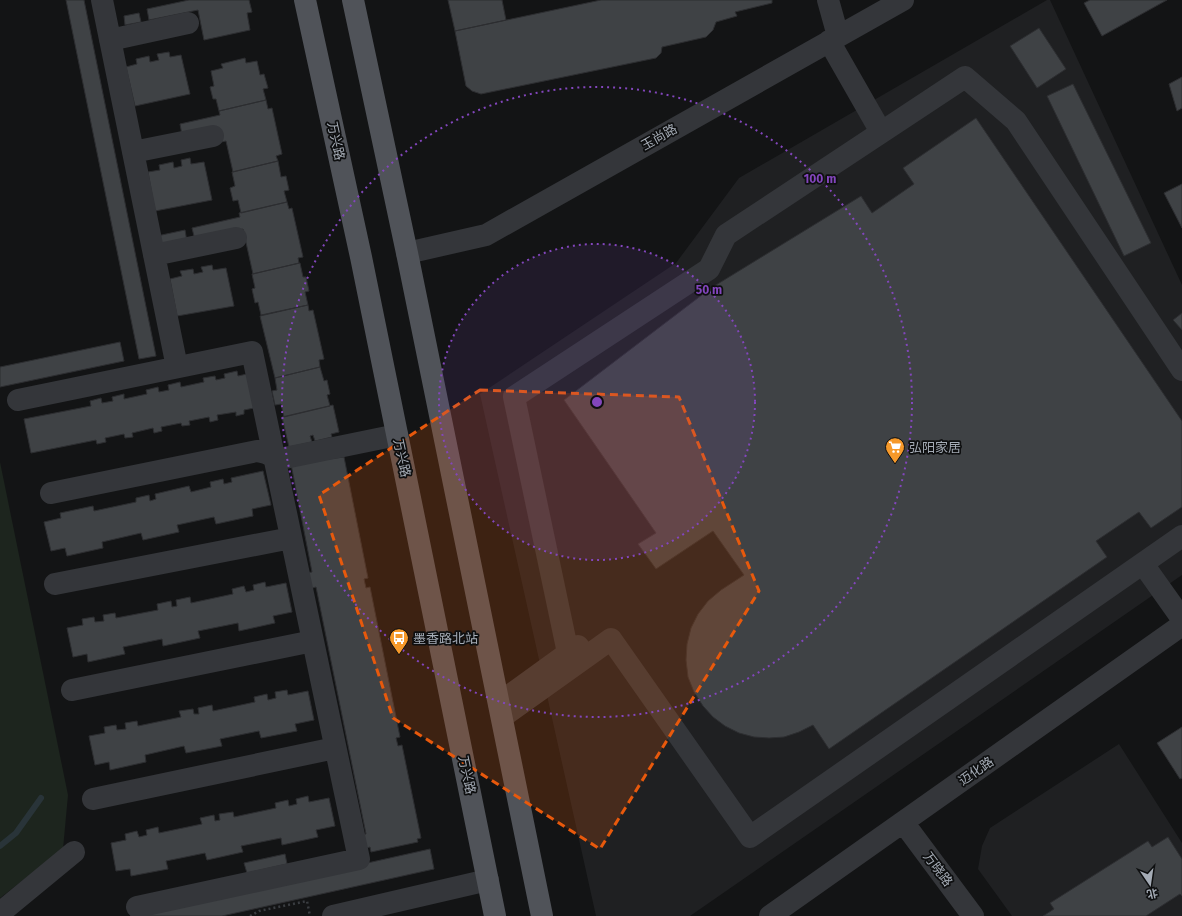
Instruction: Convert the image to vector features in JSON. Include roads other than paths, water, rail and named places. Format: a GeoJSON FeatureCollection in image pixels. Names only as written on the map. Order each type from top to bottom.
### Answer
{"type":"FeatureCollection","features":[{"type":"Feature","properties":{"kind":"main road","name":"万兴路"},"geometry":{"type":"LineString","coordinates":[[305,0],[361,258],[495,916]]}},
{"type":"Feature","properties":{"kind":"main road"},"geometry":{"type":"LineString","coordinates":[[352,0],[407,253],[542,916]]}},
{"type":"Feature","properties":{"kind":"street"},"geometry":{"type":"LineString","coordinates":[[102,0],[177,367]]}},
{"type":"Feature","properties":{"kind":"street"},"geometry":{"type":"LineString","coordinates":[[828,0],[833,38],[881,132]]}},
{"type":"Feature","properties":{"kind":"street","name":"玉尚路"},"geometry":{"type":"LineString","coordinates":[[407,253],[486,235],[833,38],[903,0]]}},
{"type":"Feature","properties":{"kind":"street"},"geometry":{"type":"LineString","coordinates":[[110,40],[188,23]]}},
{"type":"Feature","properties":{"kind":"street"},"geometry":{"type":"LineString","coordinates":[[577,655],[514,397],[709,269],[726,235],[965,77],[1016,121],[1182,370]]}},
{"type":"Feature","properties":{"kind":"street"},"geometry":{"type":"LineString","coordinates":[[133,152],[213,136]]}},
{"type":"Feature","properties":{"kind":"street"},"geometry":{"type":"LineString","coordinates":[[154,255],[236,238]]}},
{"type":"Feature","properties":{"kind":"street"},"geometry":{"type":"LineString","coordinates":[[18,400],[252,352],[359,859],[137,907]]}},
{"type":"Feature","properties":{"kind":"street"},"geometry":{"type":"LineString","coordinates":[[275,460],[397,435]]}},
{"type":"Feature","properties":{"kind":"street"},"geometry":{"type":"LineString","coordinates":[[51,493],[257,451],[268,453],[273,456],[275,460]]}},
{"type":"Feature","properties":{"kind":"street"},"geometry":{"type":"LineString","coordinates":[[500,710],[577,655],[611,639],[750,837],[1182,536]]}},
{"type":"Feature","properties":{"kind":"street"},"geometry":{"type":"LineString","coordinates":[[55,584],[291,538]]}},
{"type":"Feature","properties":{"kind":"street"},"geometry":{"type":"LineString","coordinates":[[1143,564],[1182,619]]}},
{"type":"Feature","properties":{"kind":"street","name":"迈化路"},"geometry":{"type":"LineString","coordinates":[[770,916],[1182,625]]}},
{"type":"Feature","properties":{"kind":"street"},"geometry":{"type":"LineString","coordinates":[[72,690],[313,641]]}},
{"type":"Feature","properties":{"kind":"street"},"geometry":{"type":"LineString","coordinates":[[93,799],[335,748]]}},
{"type":"Feature","properties":{"kind":"street","name":"万晓路"},"geometry":{"type":"LineString","coordinates":[[903,822],[973,916]]}},
{"type":"Feature","properties":{"kind":"street"},"geometry":{"type":"LineString","coordinates":[[0,913],[74,852]]}},
{"type":"Feature","properties":{"kind":"street"},"geometry":{"type":"LineString","coordinates":[[333,916],[373,912],[488,880]]}},
{"type":"Feature","properties":{"kind":"waterway"},"geometry":{"type":"LineString","coordinates":[[0,846],[16,833],[41,798]]}},
{"type":"Feature","properties":{"kind":"place","name":"弘阳家居"},"geometry":{"type":"Point","coordinates":[895,464]}},
{"type":"Feature","properties":{"kind":"place","name":"墨香路北站"},"geometry":{"type":"Point","coordinates":[399,655]}}]}
